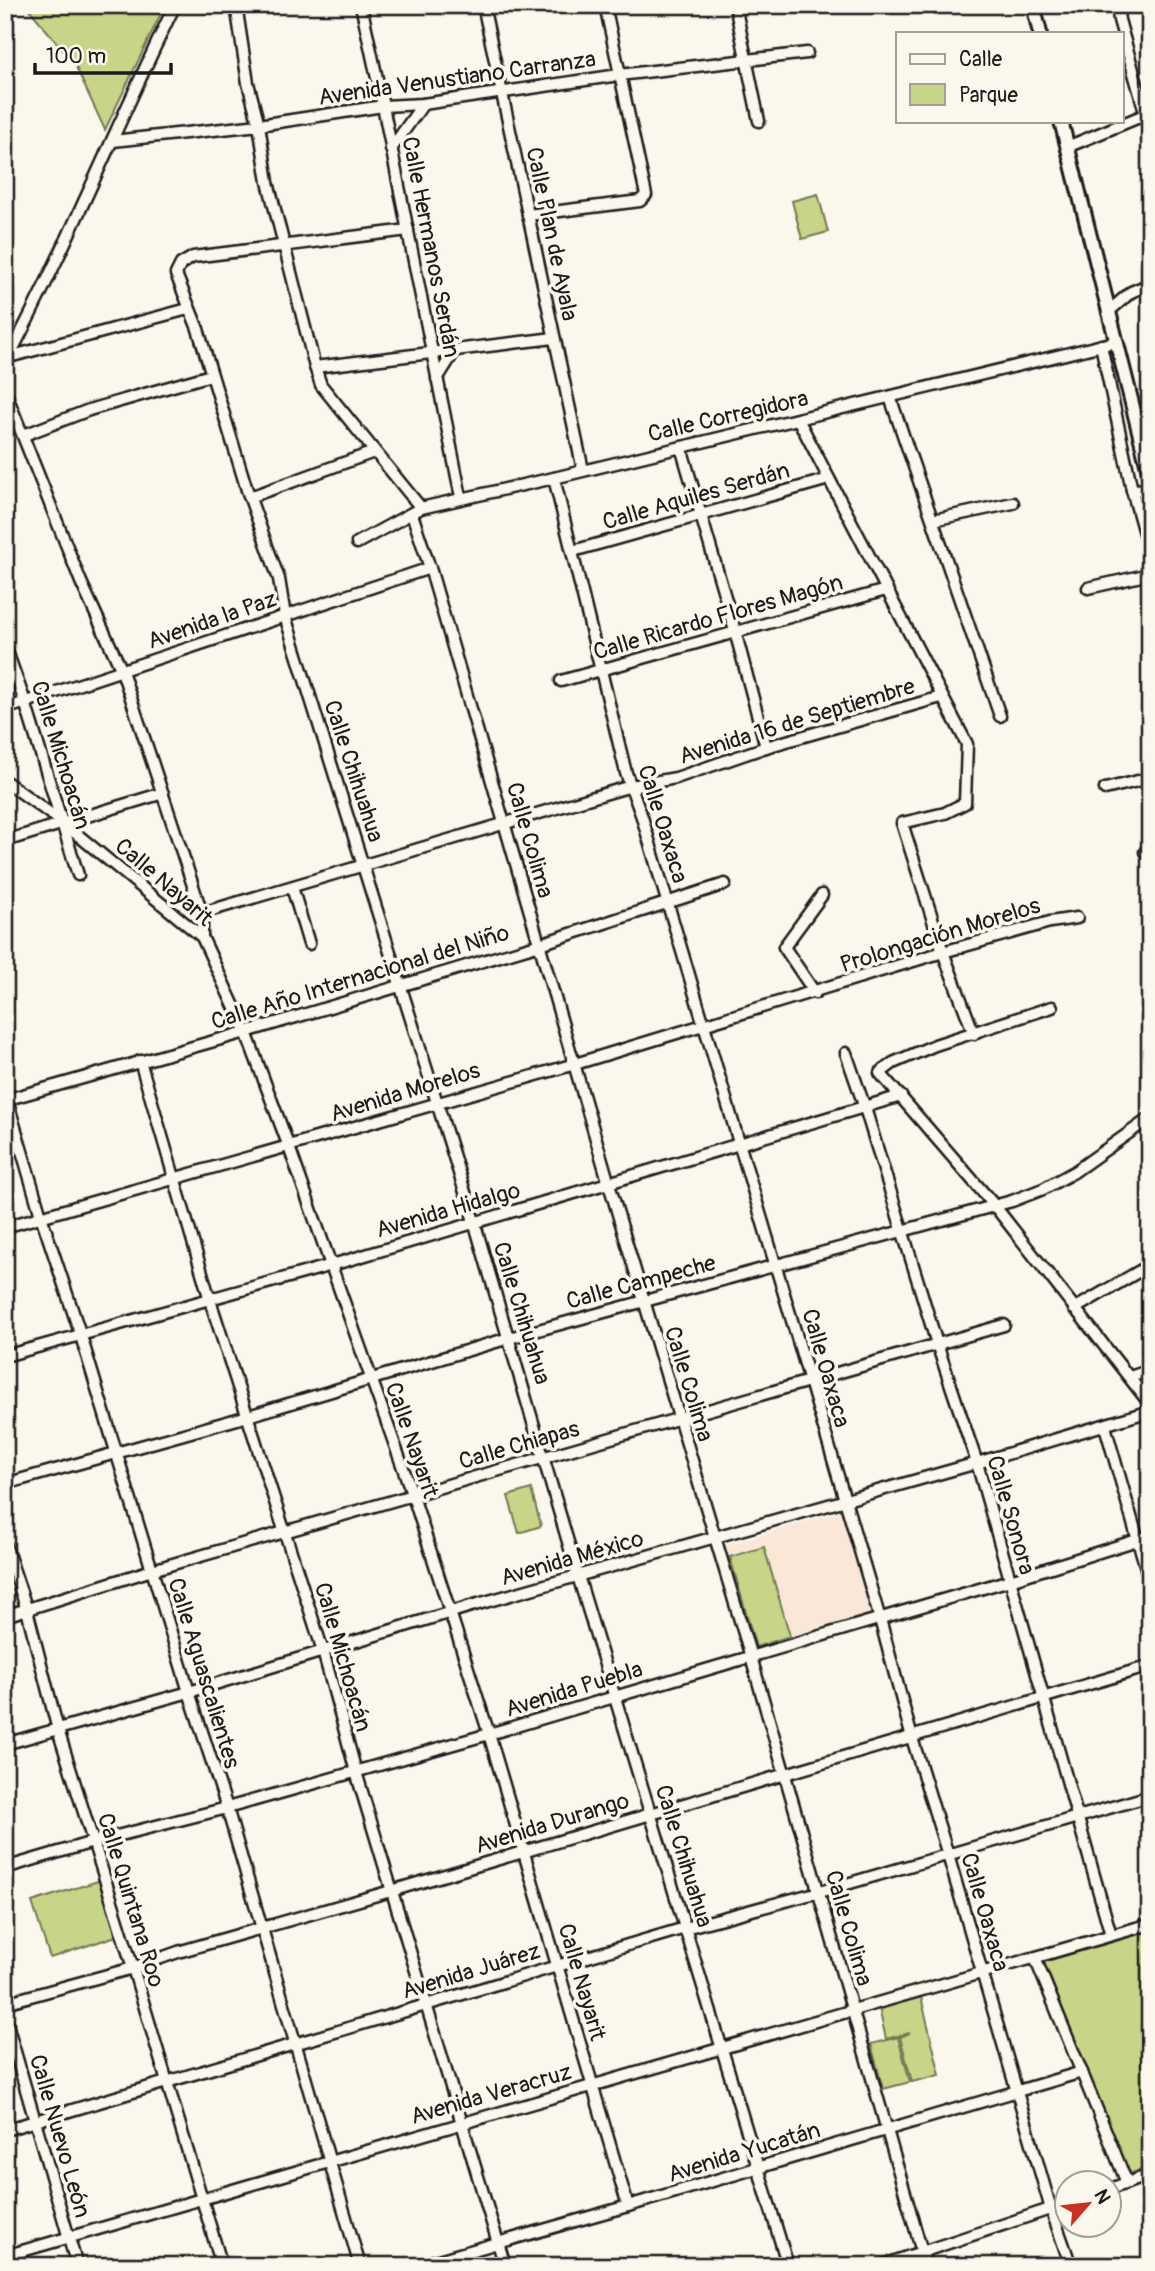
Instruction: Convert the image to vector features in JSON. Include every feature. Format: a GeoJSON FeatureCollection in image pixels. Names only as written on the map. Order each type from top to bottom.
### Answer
{"type":"FeatureCollection","features":[{"type":"Feature","properties":{"kind":"main road"},"geometry":{"type":"LineString","coordinates":[[1033,5],[1040,32]]}},
{"type":"Feature","properties":{"kind":"main road"},"geometry":{"type":"LineString","coordinates":[[1061,122],[1115,342],[1147,449],[1150,475]]}},
{"type":"Feature","properties":{"kind":"street"},"geometry":{"type":"LineString","coordinates":[[7,361],[175,5]]}},
{"type":"Feature","properties":{"kind":"street"},"geometry":{"type":"LineString","coordinates":[[236,5],[247,83],[259,125],[268,182],[321,385],[421,508]]}},
{"type":"Feature","properties":{"kind":"street","name":"Calle Hermanos Serdán"},"geometry":{"type":"LineString","coordinates":[[361,5],[461,497]]}},
{"type":"Feature","properties":{"kind":"street","name":"Calle Plan de Ayala"},"geometry":{"type":"LineString","coordinates":[[483,5],[583,471]]}},
{"type":"Feature","properties":{"kind":"street"},"geometry":{"type":"LineString","coordinates":[[528,215],[640,201],[646,195],[605,5]]}},
{"type":"Feature","properties":{"kind":"street"},"geometry":{"type":"LineString","coordinates":[[734,5],[759,121]]}},
{"type":"Feature","properties":{"kind":"street"},"geometry":{"type":"LineString","coordinates":[[1117,5],[1123,32]]}},
{"type":"Feature","properties":{"kind":"street"},"geometry":{"type":"LineString","coordinates":[[1124,36],[1148,113],[1150,130]]}},
{"type":"Feature","properties":{"kind":"street","name":"Avenida Venustiano Carranza"},"geometry":{"type":"LineString","coordinates":[[113,141],[259,125],[383,106],[423,104],[619,75],[807,53]]}},
{"type":"Feature","properties":{"kind":"street"},"geometry":{"type":"LineString","coordinates":[[391,149],[423,104]]}},
{"type":"Feature","properties":{"kind":"street"},"geometry":{"type":"LineString","coordinates":[[1067,146],[1148,113]]}},
{"type":"Feature","properties":{"kind":"street"},"geometry":{"type":"LineString","coordinates":[[285,245],[408,230]]}},
{"type":"Feature","properties":{"kind":"street","name":"Calle Chihuahua"},"geometry":{"type":"LineString","coordinates":[[285,245],[193,257],[181,264],[176,274],[198,329],[250,497],[279,579],[285,616],[474,1221],[578,1576],[788,2266]]}},
{"type":"Feature","properties":{"kind":"street"},"geometry":{"type":"LineString","coordinates":[[1108,312],[1131,292],[1150,284]]}},
{"type":"Feature","properties":{"kind":"street"},"geometry":{"type":"LineString","coordinates":[[7,361],[188,309]]}},
{"type":"Feature","properties":{"kind":"street"},"geometry":{"type":"LineString","coordinates":[[315,367],[554,338]]}},
{"type":"Feature","properties":{"kind":"street","name":"Calle Corregidora"},"geometry":{"type":"LineString","coordinates":[[357,543],[421,508],[461,497],[554,478],[1115,342]]}},
{"type":"Feature","properties":{"kind":"street"},"geometry":{"type":"LineString","coordinates":[[1101,345],[1132,490],[1149,548]]}},
{"type":"Feature","properties":{"kind":"street"},"geometry":{"type":"LineString","coordinates":[[437,379],[454,352]]}},
{"type":"Feature","properties":{"kind":"street"},"geometry":{"type":"LineString","coordinates":[[24,435],[89,410],[211,374]]}},
{"type":"Feature","properties":{"kind":"street","name":"Calle Nayarit"},"geometry":{"type":"LineString","coordinates":[[5,391],[81,582],[122,671],[202,913]]}},
{"type":"Feature","properties":{"kind":"street"},"geometry":{"type":"LineString","coordinates":[[890,397],[1000,716]]}},
{"type":"Feature","properties":{"kind":"street"},"geometry":{"type":"LineString","coordinates":[[798,419],[967,744],[965,803],[945,813],[902,824],[943,953],[974,1034]]}},
{"type":"Feature","properties":{"kind":"street"},"geometry":{"type":"LineString","coordinates":[[681,447],[736,631],[766,747]]}},
{"type":"Feature","properties":{"kind":"street"},"geometry":{"type":"LineString","coordinates":[[250,497],[374,452]]}},
{"type":"Feature","properties":{"kind":"street","name":"Calle Oaxaca"},"geometry":{"type":"LineString","coordinates":[[554,478],[626,773],[705,1026],[1016,2091],[1071,2266]]}},
{"type":"Feature","properties":{"kind":"street","name":"Calle Aquiles Serdán"},"geometry":{"type":"LineString","coordinates":[[573,551],[829,479]]}},
{"type":"Feature","properties":{"kind":"street"},"geometry":{"type":"LineString","coordinates":[[1132,490],[1150,489]]}},
{"type":"Feature","properties":{"kind":"street"},"geometry":{"type":"LineString","coordinates":[[933,520],[1013,503]]}},
{"type":"Feature","properties":{"kind":"street","name":"Calle Colima"},"geometry":{"type":"LineString","coordinates":[[412,514],[751,1657],[926,2266]]}},
{"type":"Feature","properties":{"kind":"street","name":"Avenida la Paz"},"geometry":{"type":"LineString","coordinates":[[5,709],[430,568]]}},
{"type":"Feature","properties":{"kind":"street"},"geometry":{"type":"LineString","coordinates":[[1087,588],[1150,574]]}},
{"type":"Feature","properties":{"kind":"street","name":"Calle Ricardo Flores Magón"},"geometry":{"type":"LineString","coordinates":[[561,681],[886,590]]}},
{"type":"Feature","properties":{"kind":"street","name":"Calle Michoacán"},"geometry":{"type":"LineString","coordinates":[[5,646],[25,702],[78,876]]}},
{"type":"Feature","properties":{"kind":"street","name":"Avenida 16 de Septiembre"},"geometry":{"type":"LineString","coordinates":[[202,913],[631,786],[676,778],[766,747],[941,697]]}},
{"type":"Feature","properties":{"kind":"street"},"geometry":{"type":"LineString","coordinates":[[1105,789],[1150,778]]}},
{"type":"Feature","properties":{"kind":"street","name":"Calle Nayarit"},"geometry":{"type":"LineString","coordinates":[[5,781],[62,822],[202,937],[246,1032],[332,1265],[412,1496],[489,1734],[628,2206]]}},
{"type":"Feature","properties":{"kind":"street"},"geometry":{"type":"LineString","coordinates":[[5,841],[163,793]]}},
{"type":"Feature","properties":{"kind":"street","name":"Calle Año Internacional del Niño"},"geometry":{"type":"LineString","coordinates":[[6,1097],[246,1032],[540,944],[724,884]]}},
{"type":"Feature","properties":{"kind":"street"},"geometry":{"type":"LineString","coordinates":[[292,887],[309,944]]}},
{"type":"Feature","properties":{"kind":"street"},"geometry":{"type":"LineString","coordinates":[[815,993],[784,947],[822,895]]}},
{"type":"Feature","properties":{"kind":"street"},"geometry":{"type":"LineString","coordinates":[[202,913],[202,937]]}},
{"type":"Feature","properties":{"kind":"street","name":"Prolongación Morelos"},"geometry":{"type":"LineString","coordinates":[[815,993],[1051,922],[1077,918]]}},
{"type":"Feature","properties":{"kind":"street","name":"Avenida Morelos"},"geometry":{"type":"LineString","coordinates":[[5,1227],[815,993]]}},
{"type":"Feature","properties":{"kind":"street"},"geometry":{"type":"LineString","coordinates":[[1052,1007],[934,1045],[893,1063],[880,1073],[994,1205],[1150,1404]]}},
{"type":"Feature","properties":{"kind":"street","name":"Calle Sonora"},"geometry":{"type":"LineString","coordinates":[[846,1053],[977,1463],[1111,1935]]}},
{"type":"Feature","properties":{"kind":"street","name":"Calle Michoacán"},"geometry":{"type":"LineString","coordinates":[[139,1061],[210,1300],[323,1651],[391,1891],[505,2266]]}},
{"type":"Feature","properties":{"kind":"street","name":"Avenida Hidalgo"},"geometry":{"type":"LineString","coordinates":[[5,1356],[332,1265],[901,1096]]}},
{"type":"Feature","properties":{"kind":"street","name":"Calle Aguascalientes"},"geometry":{"type":"LineString","coordinates":[[6,1097],[227,1808],[359,2266]]}},
{"type":"Feature","properties":{"kind":"street","name":"Calle Campeche"},"geometry":{"type":"LineString","coordinates":[[5,1484],[248,1416],[509,1338],[1012,1201],[1043,1189],[1074,1172],[1150,1118]]}},
{"type":"Feature","properties":{"kind":"street"},"geometry":{"type":"LineString","coordinates":[[1074,1309],[1150,1265]]}},
{"type":"Feature","properties":{"kind":"street","name":"Calle Chiapas"},"geometry":{"type":"LineString","coordinates":[[5,1616],[152,1570],[1004,1325]]}},
{"type":"Feature","properties":{"kind":"street"},"geometry":{"type":"LineString","coordinates":[[1130,1377],[1150,1370]]}},
{"type":"Feature","properties":{"kind":"street","name":"Avenida México"},"geometry":{"type":"LineString","coordinates":[[5,1744],[1150,1411]]}},
{"type":"Feature","properties":{"kind":"street"},"geometry":{"type":"LineString","coordinates":[[1105,1426],[1150,1582]]}},
{"type":"Feature","properties":{"kind":"street","name":"Avenida Puebla"},"geometry":{"type":"LineString","coordinates":[[5,1868],[489,1734],[1150,1536]]}},
{"type":"Feature","properties":{"kind":"street","name":"Calle Quintana Roo"},"geometry":{"type":"LineString","coordinates":[[5,1544],[27,1610],[58,1730],[222,2266]]}},
{"type":"Feature","properties":{"kind":"street","name":"Avenida Durango"},"geometry":{"type":"LineString","coordinates":[[5,2003],[133,1968],[178,1952],[1150,1666]]}},
{"type":"Feature","properties":{"kind":"street","name":"Avenida Juárez"},"geometry":{"type":"LineString","coordinates":[[5,2130],[685,1928],[1150,1796]]}},
{"type":"Feature","properties":{"kind":"street","name":"Avenida Veracruz"},"geometry":{"type":"LineString","coordinates":[[5,2256],[200,2197],[1150,1924]]}},
{"type":"Feature","properties":{"kind":"street"},"geometry":{"type":"LineString","coordinates":[[1035,1958],[1127,2183]]}},
{"type":"Feature","properties":{"kind":"street","name":"Calle Nuevo León"},"geometry":{"type":"LineString","coordinates":[[5,2017],[37,2120],[77,2266]]}},
{"type":"Feature","properties":{"kind":"street","name":"Avenida Yucatán"},"geometry":{"type":"LineString","coordinates":[[417,2266],[1082,2072]]}},
{"type":"Feature","properties":{"kind":"street"},"geometry":{"type":"LineString","coordinates":[[1124,2184],[1150,2175]]}},
{"type":"Feature","properties":{"kind":"street"},"geometry":{"type":"LineString","coordinates":[[880,2266],[1054,2208]]}},
{"type":"Feature","properties":{"kind":"shaded area"},"geometry":{"type":"Polygon","coordinates":[[[842,1511],[875,1618],[756,1651],[722,1546],[842,1511]]]}},
{"type":"Feature","properties":{"kind":"green space"},"geometry":{"type":"Polygon","coordinates":[[[26,5],[165,5],[105,130],[75,65],[26,5]]]}},
{"type":"Feature","properties":{"kind":"green space"},"geometry":{"type":"Polygon","coordinates":[[[818,194],[828,232],[802,239],[792,201],[818,194]]]}},
{"type":"Feature","properties":{"kind":"green space"},"geometry":{"type":"Polygon","coordinates":[[[531,1489],[541,1526],[519,1533],[508,1496],[531,1489]]]}},
{"type":"Feature","properties":{"kind":"green space"},"geometry":{"type":"Polygon","coordinates":[[[764,1547],[790,1636],[756,1647],[730,1557],[764,1547]]]}},
{"type":"Feature","properties":{"kind":"green space"},"geometry":{"type":"Polygon","coordinates":[[[101,1880],[119,1935],[50,1958],[32,1902],[101,1880]]]}},
{"type":"Feature","properties":{"kind":"green space"},"geometry":{"type":"Polygon","coordinates":[[[1150,1931],[1150,2167],[1128,2174],[1044,1962],[1150,1931]]]}},
{"type":"Feature","properties":{"kind":"green space"},"geometry":{"type":"Polygon","coordinates":[[[921,1997],[940,2075],[912,2082],[900,2037],[910,2033],[886,2039],[879,2008],[921,1997]]]}},
{"type":"Feature","properties":{"kind":"green space"},"geometry":{"type":"Polygon","coordinates":[[[898,2037],[910,2082],[883,2089],[871,2044],[898,2037]]]}}]}
